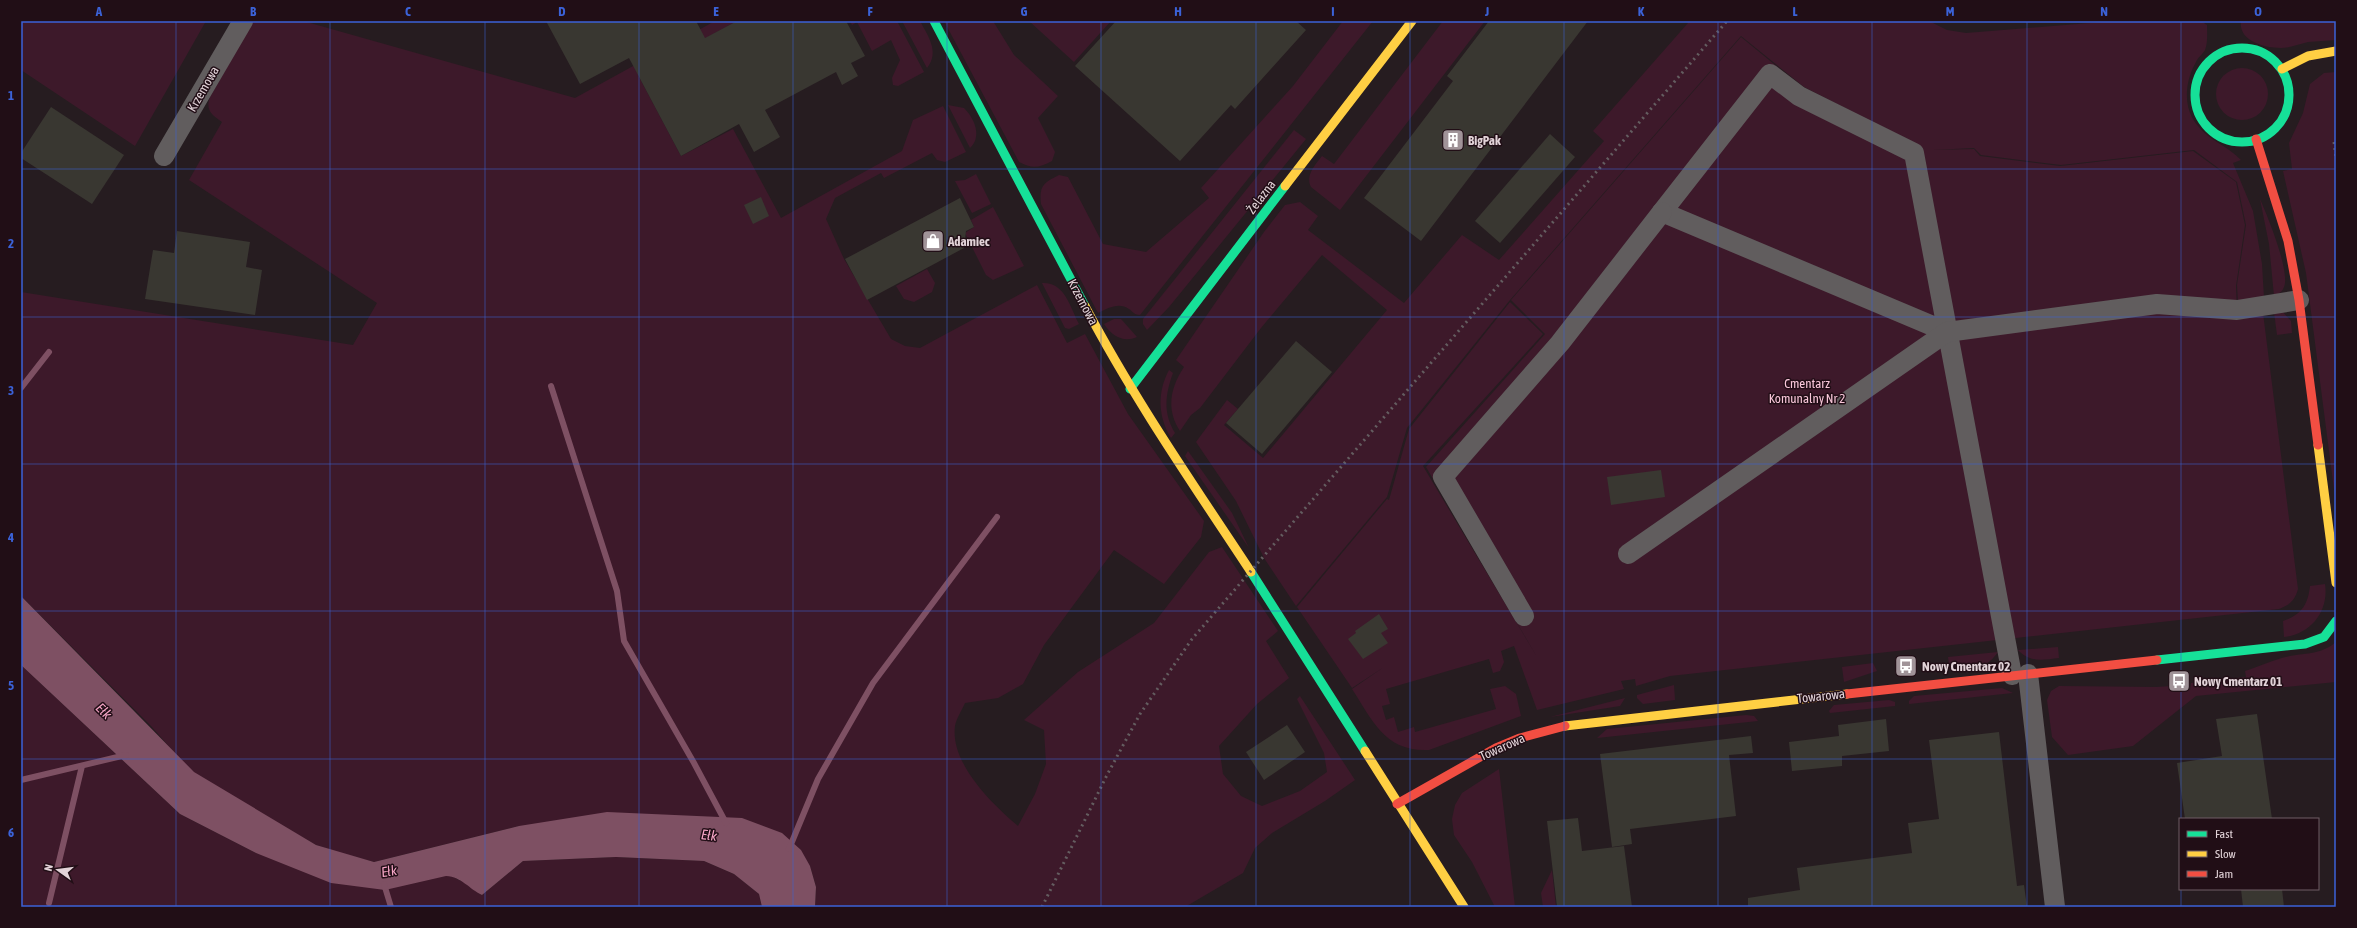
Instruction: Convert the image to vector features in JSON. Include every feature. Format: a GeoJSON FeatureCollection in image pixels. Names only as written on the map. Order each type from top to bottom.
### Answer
{"type":"FeatureCollection","features":[{"type":"Feature","properties":{"kind":"street","name":"Krzemowa"},"geometry":{"type":"LineString","coordinates":[[164,156],[243,21]]}},
{"type":"Feature","properties":{"kind":"street","name":"Krzemowa"},"geometry":{"type":"LineString","coordinates":[[934,21],[1130,389],[1251,571],[1397,804]]}},
{"type":"Feature","properties":{"kind":"street","name":"Żelazna"},"geometry":{"type":"LineString","coordinates":[[1130,389],[1412,21]]}},
{"type":"Feature","properties":{"kind":"street"},"geometry":{"type":"LineString","coordinates":[[2240,47],[2256,49],[2266,54],[2282,69],[2288,84],[2289,101],[2284,117],[2274,130],[2256,139],[2244,142],[2228,140],[2213,132],[2202,120],[2196,105],[2195,88],[2200,73],[2210,59],[2224,51],[2240,47]]}},
{"type":"Feature","properties":{"kind":"street"},"geometry":{"type":"LineString","coordinates":[[2282,69],[2298,59],[2313,53],[2336,51]]}},
{"type":"Feature","properties":{"kind":"street"},"geometry":{"type":"LineString","coordinates":[[1524,616],[1443,477],[1560,344],[1770,74],[1799,96],[1914,153],[1947,332],[2020,674],[2055,907]]}},
{"type":"Feature","properties":{"kind":"street"},"geometry":{"type":"LineString","coordinates":[[2256,139],[2288,241],[2299,300],[2336,583]]}},
{"type":"Feature","properties":{"kind":"street"},"geometry":{"type":"LineString","coordinates":[[1662,212],[1947,332]]}},
{"type":"Feature","properties":{"kind":"street"},"geometry":{"type":"LineString","coordinates":[[1628,554],[1947,332],[2157,304],[2237,310],[2299,300]]}},
{"type":"Feature","properties":{"kind":"street","name":"Towarowa"},"geometry":{"type":"LineString","coordinates":[[1397,804],[1496,748],[1520,738],[1553,728],[1596,721],[2305,644],[2319,640],[2331,632],[2336,621]]}},
{"type":"Feature","properties":{"kind":"street"},"geometry":{"type":"LineString","coordinates":[[1397,804],[1464,907]]}},
{"type":"Feature","properties":{"kind":"green space"},"geometry":{"type":"Polygon","coordinates":[[[21,21],[206,21],[135,146],[21,70],[21,21]]]}},
{"type":"Feature","properties":{"kind":"green space"},"geometry":{"type":"Polygon","coordinates":[[[253,21],[303,21],[575,98],[715,21],[737,21],[638,75],[681,156],[733,129],[781,218],[902,151],[913,120],[943,106],[966,152],[945,162],[937,160],[932,153],[884,178],[881,173],[835,198],[826,219],[844,259],[891,339],[905,346],[920,348],[1037,285],[1067,343],[1085,334],[1128,414],[1204,521],[1201,537],[1164,584],[1114,550],[1044,645],[1023,684],[998,698],[965,703],[955,726],[955,740],[959,754],[966,768],[985,794],[1018,826],[1035,794],[1046,764],[1044,730],[1024,720],[1078,672],[1154,623],[1209,552],[1222,547],[1278,631],[1266,641],[1289,678],[1257,704],[1219,746],[1223,774],[1241,796],[1262,806],[1300,791],[1327,772],[1324,753],[1297,699],[1300,696],[1355,780],[1325,801],[1272,833],[1255,848],[1243,873],[1185,907],[815,907],[816,887],[810,866],[519,826],[374,862],[316,845],[195,776],[151,726],[21,596],[21,292],[353,345],[377,303],[189,180],[222,122],[210,112],[208,105],[210,97],[253,21]]]}},
{"type":"Feature","properties":{"kind":"green space"},"geometry":{"type":"Polygon","coordinates":[[[850,21],[897,21],[924,72],[898,86],[893,85],[892,78],[900,60],[891,40],[872,51],[857,22],[852,25],[850,21]]]}},
{"type":"Feature","properties":{"kind":"green space"},"geometry":{"type":"Polygon","coordinates":[[[902,21],[920,21],[926,32],[933,50],[931,62],[927,68],[902,21]]]}},
{"type":"Feature","properties":{"kind":"green space"},"geometry":{"type":"Polygon","coordinates":[[[944,21],[993,21],[1014,55],[1058,96],[1038,118],[1055,152],[1052,161],[1036,167],[1028,166],[1019,162],[944,21]]]}},
{"type":"Feature","properties":{"kind":"green space"},"geometry":{"type":"Polygon","coordinates":[[[1029,21],[1111,21],[1074,62],[1029,21]]]}},
{"type":"Feature","properties":{"kind":"green space"},"geometry":{"type":"Polygon","coordinates":[[[1343,21],[1373,21],[1140,315],[1135,314],[1129,309],[1121,306],[1114,306],[1098,313],[1041,204],[1041,193],[1043,186],[1049,180],[1059,175],[1068,177],[1103,244],[1146,252],[1209,198],[1201,188],[1293,86],[1343,21]]]}},
{"type":"Feature","properties":{"kind":"green space"},"geometry":{"type":"Polygon","coordinates":[[[1443,21],[1485,21],[1340,210],[1311,187],[1309,178],[1314,166],[1322,156],[1334,164],[1443,21]]]}},
{"type":"Feature","properties":{"kind":"green space","name":"Cmentarz Komunalny Nr 2"},"geometry":{"type":"Polygon","coordinates":[[[1686,21],[1929,21],[1947,30],[1966,33],[2114,21],[2201,21],[2207,25],[2206,47],[2197,60],[2189,77],[2187,103],[2189,111],[2198,126],[2213,140],[2241,160],[2233,163],[2253,211],[2262,264],[2264,298],[2238,303],[2237,285],[2246,225],[2237,182],[2194,150],[2061,165],[1981,155],[1974,148],[1932,150],[1974,149],[1980,156],[2060,166],[2193,151],[2236,182],[2245,225],[2236,286],[2237,310],[2263,313],[2298,589],[2292,602],[2279,609],[1670,676],[1636,686],[1635,679],[1621,681],[1624,689],[1537,710],[1514,646],[1501,651],[1504,662],[1500,671],[1493,673],[1489,659],[1386,689],[1390,704],[1382,706],[1386,720],[1394,717],[1398,732],[1414,727],[1415,732],[1496,709],[1490,689],[1505,686],[1516,694],[1521,716],[1429,750],[1401,746],[1382,732],[1374,723],[1352,689],[1384,667],[1352,688],[1297,607],[1387,499],[1389,500],[1409,429],[1510,302],[1543,334],[1423,466],[1537,657],[1426,467],[1545,334],[1511,300],[1741,37],[1803,88],[1927,150],[1804,87],[1741,36],[1510,300],[1407,428],[1387,497],[1296,606],[1264,558],[1236,501],[1196,442],[1227,400],[1238,409],[1224,425],[1263,458],[1387,310],[1322,255],[1261,328],[1200,408],[1191,415],[1180,431],[1171,407],[1173,391],[1179,375],[1184,367],[1176,360],[1264,232],[1285,205],[1300,202],[1318,216],[1308,230],[1404,303],[1462,235],[1499,260],[1604,141],[1593,131],[1688,23],[1686,21]]]}},
{"type":"Feature","properties":{"kind":"green space"},"geometry":{"type":"Polygon","coordinates":[[[2241,21],[2336,21],[2336,40],[2308,42],[2284,48],[2267,47],[2254,42],[2244,34],[2241,28],[2241,21]]]}},
{"type":"Feature","properties":{"kind":"green space"},"geometry":{"type":"Polygon","coordinates":[[[2237,68],[2247,68],[2261,75],[2268,89],[2268,99],[2261,113],[2247,120],[2237,120],[2227,116],[2220,109],[2216,99],[2216,89],[2220,79],[2227,72],[2237,68]]]}},
{"type":"Feature","properties":{"kind":"green space"},"geometry":{"type":"Polygon","coordinates":[[[2336,72],[2336,505],[2306,273],[2283,171],[2292,169],[2289,143],[2303,113],[2310,84],[2324,73],[2336,72]]]}},
{"type":"Feature","properties":{"kind":"green space"},"geometry":{"type":"Polygon","coordinates":[[[948,105],[964,108],[971,117],[976,128],[976,139],[970,148],[948,105]]]}},
{"type":"Feature","properties":{"kind":"green space"},"geometry":{"type":"Polygon","coordinates":[[[1294,130],[1306,139],[1169,307],[1147,330],[1143,324],[1143,319],[1294,130]]]}},
{"type":"Feature","properties":{"kind":"green space"},"geometry":{"type":"Polygon","coordinates":[[[976,174],[991,204],[972,213],[955,181],[965,180],[976,174]]]}},
{"type":"Feature","properties":{"kind":"green space"},"geometry":{"type":"Polygon","coordinates":[[[2260,199],[2268,217],[2280,253],[2285,275],[2283,290],[2274,296],[2269,244],[2260,199]]]}},
{"type":"Feature","properties":{"kind":"green space"},"geometry":{"type":"Polygon","coordinates":[[[993,207],[1024,266],[993,280],[986,275],[965,233],[974,227],[971,220],[993,207]]]}},
{"type":"Feature","properties":{"kind":"green space"},"geometry":{"type":"Polygon","coordinates":[[[927,269],[935,283],[932,292],[914,302],[904,299],[896,286],[927,269]]]}},
{"type":"Feature","properties":{"kind":"green space"},"geometry":{"type":"Polygon","coordinates":[[[1042,283],[1050,284],[1061,291],[1066,297],[1079,324],[1069,329],[1065,328],[1042,283]]]}},
{"type":"Feature","properties":{"kind":"green space"},"geometry":{"type":"Polygon","coordinates":[[[2282,311],[2291,321],[2292,333],[2277,335],[2274,312],[2282,311]]]}},
{"type":"Feature","properties":{"kind":"green space"},"geometry":{"type":"Polygon","coordinates":[[[1114,319],[1121,319],[1137,337],[1132,339],[1123,339],[1114,335],[1104,324],[1114,319]]]}},
{"type":"Feature","properties":{"kind":"green space"},"geometry":{"type":"Polygon","coordinates":[[[1169,370],[1173,373],[1168,389],[1166,404],[1168,418],[1175,433],[1171,438],[1161,413],[1162,387],[1169,370]]]}},
{"type":"Feature","properties":{"kind":"green space"},"geometry":{"type":"Polygon","coordinates":[[[1188,451],[1232,513],[1249,548],[1185,456],[1188,451]]]}},
{"type":"Feature","properties":{"kind":"green space"},"geometry":{"type":"Polygon","coordinates":[[[2325,584],[2326,594],[2324,603],[2316,619],[2303,631],[2284,637],[2283,621],[2295,616],[2299,612],[2305,604],[2310,586],[2325,584]]]}},
{"type":"Feature","properties":{"kind":"green space"},"geometry":{"type":"Polygon","coordinates":[[[2336,642],[2336,682],[2196,696],[2133,746],[2068,755],[2052,737],[2047,700],[2051,691],[2059,686],[2172,686],[2172,691],[2190,690],[2191,683],[2246,677],[2245,671],[2284,657],[2320,651],[2336,642]]]}},
{"type":"Feature","properties":{"kind":"green space"},"geometry":{"type":"Polygon","coordinates":[[[2058,647],[2059,658],[2037,660],[2027,657],[2018,650],[2058,647]]]}},
{"type":"Feature","properties":{"kind":"green space"},"geometry":{"type":"Polygon","coordinates":[[[1998,652],[1992,659],[1982,666],[1970,667],[1949,664],[1948,657],[1998,652]]]}},
{"type":"Feature","properties":{"kind":"green space"},"geometry":{"type":"Polygon","coordinates":[[[1873,663],[1877,671],[1844,682],[1842,667],[1873,663]]]}},
{"type":"Feature","properties":{"kind":"green space"},"geometry":{"type":"Polygon","coordinates":[[[21,665],[180,814],[256,853],[453,876],[469,884],[482,895],[523,861],[616,857],[704,861],[734,874],[759,894],[762,907],[21,907],[21,665]]]}},
{"type":"Feature","properties":{"kind":"green space"},"geometry":{"type":"Polygon","coordinates":[[[1674,685],[1675,700],[1643,704],[1637,698],[1637,695],[1674,685]]]}},
{"type":"Feature","properties":{"kind":"green space"},"geometry":{"type":"Polygon","coordinates":[[[2002,688],[2013,693],[1909,704],[1909,701],[1914,696],[2002,688]]]}},
{"type":"Feature","properties":{"kind":"green space"},"geometry":{"type":"Polygon","coordinates":[[[1625,698],[1620,706],[1550,717],[1625,698]]]}},
{"type":"Feature","properties":{"kind":"green space"},"geometry":{"type":"Polygon","coordinates":[[[1889,700],[1895,702],[1895,706],[1830,713],[1829,711],[1834,705],[1889,700]]]}},
{"type":"Feature","properties":{"kind":"green space"},"geometry":{"type":"Polygon","coordinates":[[[1746,715],[1754,716],[1758,721],[1597,738],[1607,729],[1746,715]]]}},
{"type":"Feature","properties":{"kind":"green space"},"geometry":{"type":"Polygon","coordinates":[[[1499,769],[1515,907],[1495,907],[1472,862],[1454,835],[1452,819],[1455,805],[1462,793],[1499,769]]]}},
{"type":"Feature","properties":{"kind":"green space"},"geometry":{"type":"Polygon","coordinates":[[[1552,870],[1556,907],[1543,907],[1541,893],[1552,870]]]}},
{"type":"Feature","properties":{"kind":"water","name":"Ełk"},"geometry":{"type":"Polygon","coordinates":[[[21,596],[194,772],[316,845],[374,862],[519,826],[607,812],[742,818],[782,833],[801,850],[810,866],[816,887],[815,907],[762,907],[759,894],[734,874],[704,861],[616,857],[523,861],[482,895],[461,881],[446,876],[385,890],[331,883],[256,853],[180,814],[21,665],[21,596]]]}},
{"type":"Feature","properties":{"kind":"building"},"geometry":{"type":"Polygon","coordinates":[[[546,21],[696,21],[705,38],[737,21],[846,21],[865,56],[851,63],[858,76],[842,85],[836,72],[765,110],[780,137],[754,152],[739,124],[681,156],[629,58],[580,84],[546,21]]]}},
{"type":"Feature","properties":{"kind":"building"},"geometry":{"type":"Polygon","coordinates":[[[1116,21],[1296,21],[1306,30],[1235,109],[1231,105],[1180,161],[1075,66],[1116,21]]]}},
{"type":"Feature","properties":{"kind":"building","name":"BigPak"},"geometry":{"type":"Polygon","coordinates":[[[1489,21],[1588,21],[1421,241],[1364,198],[1453,81],[1447,76],[1489,21]]]}},
{"type":"Feature","properties":{"kind":"building"},"geometry":{"type":"Polygon","coordinates":[[[51,107],[124,155],[92,204],[21,158],[21,153],[51,107]]]}},
{"type":"Feature","properties":{"kind":"building"},"geometry":{"type":"Polygon","coordinates":[[[1550,134],[1575,157],[1500,243],[1475,221],[1550,134]]]}},
{"type":"Feature","properties":{"kind":"building"},"geometry":{"type":"Polygon","coordinates":[[[761,197],[769,216],[753,224],[744,205],[761,197]]]}},
{"type":"Feature","properties":{"kind":"building"},"geometry":{"type":"Polygon","coordinates":[[[960,198],[974,227],[966,231],[964,248],[867,300],[845,259],[960,198]]]}},
{"type":"Feature","properties":{"kind":"building"},"geometry":{"type":"Polygon","coordinates":[[[177,231],[250,242],[246,267],[262,270],[255,315],[145,299],[153,250],[174,253],[177,231]]]}},
{"type":"Feature","properties":{"kind":"building"},"geometry":{"type":"Polygon","coordinates":[[[1296,341],[1332,372],[1262,454],[1226,423],[1296,341]]]}},
{"type":"Feature","properties":{"kind":"building"},"geometry":{"type":"Polygon","coordinates":[[[1661,470],[1665,497],[1611,505],[1607,477],[1661,470]]]}},
{"type":"Feature","properties":{"kind":"building"},"geometry":{"type":"Polygon","coordinates":[[[1379,614],[1388,629],[1381,633],[1388,643],[1363,659],[1348,639],[1356,633],[1355,631],[1379,614]]]}},
{"type":"Feature","properties":{"kind":"building"},"geometry":{"type":"Polygon","coordinates":[[[2257,714],[2272,818],[2185,818],[2177,763],[2222,756],[2216,719],[2257,714]]]}},
{"type":"Feature","properties":{"kind":"building"},"geometry":{"type":"Polygon","coordinates":[[[1886,719],[1889,751],[1842,756],[1842,766],[1792,771],[1789,742],[1839,736],[1838,725],[1886,719]]]}},
{"type":"Feature","properties":{"kind":"building"},"geometry":{"type":"Polygon","coordinates":[[[1287,725],[1305,752],[1264,780],[1246,752],[1287,725]]]}},
{"type":"Feature","properties":{"kind":"building"},"geometry":{"type":"Polygon","coordinates":[[[1999,732],[2017,886],[2024,885],[2027,907],[1748,907],[1748,898],[1800,890],[1797,868],[1912,853],[1908,823],[1939,819],[1929,740],[1999,732]]]}},
{"type":"Feature","properties":{"kind":"building"},"geometry":{"type":"Polygon","coordinates":[[[1751,736],[1753,753],[1729,755],[1736,816],[1630,829],[1632,844],[1612,847],[1600,754],[1751,736]]]}},
{"type":"Feature","properties":{"kind":"building"},"geometry":{"type":"Polygon","coordinates":[[[1578,818],[1582,851],[1624,846],[1632,907],[1557,907],[1547,821],[1578,818]]]}},
{"type":"Feature","properties":{"kind":"building"},"geometry":{"type":"Polygon","coordinates":[[[2241,890],[2282,890],[2284,907],[2243,907],[2241,890]]]}},
{"type":"Feature","properties":{"kind":"waterway"},"geometry":{"type":"LineString","coordinates":[[21,388],[49,352]]}},
{"type":"Feature","properties":{"kind":"waterway"},"geometry":{"type":"LineString","coordinates":[[551,386],[617,591],[624,641],[694,763],[726,823]]}},
{"type":"Feature","properties":{"kind":"waterway"},"geometry":{"type":"LineString","coordinates":[[789,849],[818,779],[873,683],[997,517]]}},
{"type":"Feature","properties":{"kind":"waterway"},"geometry":{"type":"LineString","coordinates":[[21,780],[126,755]]}},
{"type":"Feature","properties":{"kind":"waterway"},"geometry":{"type":"LineString","coordinates":[[49,903],[82,766]]}},
{"type":"Feature","properties":{"kind":"waterway","name":"Ełk"},"geometry":{"type":"LineString","coordinates":[[384,884],[391,907]]}},
{"type":"Feature","properties":{"kind":"railway"},"geometry":{"type":"LineString","coordinates":[[1042,907],[1107,775],[1140,714],[1192,639],[1727,21]]}},
{"type":"Feature","properties":{"kind":"railway"},"geometry":{"type":"LineString","coordinates":[[2334,142],[2336,159]]}},
{"type":"Feature","properties":{"kind":"traffic: fast"},"geometry":{"type":"LineString","coordinates":[[934,21],[1085,306]]}},
{"type":"Feature","properties":{"kind":"traffic: fast"},"geometry":{"type":"LineString","coordinates":[[2242,48],[2260,52],[2275,62],[2285,77],[2289,95],[2285,113],[2275,128],[2260,138],[2242,142],[2224,138],[2209,128],[2199,113],[2195,95],[2199,77],[2209,62],[2224,52],[2242,48]]}},
{"type":"Feature","properties":{"kind":"traffic: fast"},"geometry":{"type":"LineString","coordinates":[[1130,389],[1285,186]]}},
{"type":"Feature","properties":{"kind":"traffic: fast"},"geometry":{"type":"LineString","coordinates":[[1251,572],[1365,751]]}},
{"type":"Feature","properties":{"kind":"traffic: fast"},"geometry":{"type":"LineString","coordinates":[[2157,660],[2305,644],[2324,637],[2336,621]]}},
{"type":"Feature","properties":{"kind":"traffic: slow"},"geometry":{"type":"LineString","coordinates":[[1285,186],[1412,21]]}},
{"type":"Feature","properties":{"kind":"traffic: slow"},"geometry":{"type":"LineString","coordinates":[[2282,69],[2308,56],[2336,51]]}},
{"type":"Feature","properties":{"kind":"traffic: slow"},"geometry":{"type":"LineString","coordinates":[[1085,306],[1144,408],[1251,572]]}},
{"type":"Feature","properties":{"kind":"traffic: slow"},"geometry":{"type":"LineString","coordinates":[[2318,445],[2336,583]]}},
{"type":"Feature","properties":{"kind":"traffic: slow"},"geometry":{"type":"LineString","coordinates":[[1565,726],[1847,694]]}},
{"type":"Feature","properties":{"kind":"traffic: slow"},"geometry":{"type":"LineString","coordinates":[[1365,751],[1464,907]]}},
{"type":"Feature","properties":{"kind":"traffic: jam"},"geometry":{"type":"LineString","coordinates":[[2256,139],[2288,241],[2299,300],[2318,445]]}},
{"type":"Feature","properties":{"kind":"traffic: jam"},"geometry":{"type":"LineString","coordinates":[[1847,694],[2157,660]]}},
{"type":"Feature","properties":{"kind":"traffic: jam"},"geometry":{"type":"LineString","coordinates":[[1397,804],[1496,748],[1520,738],[1565,726]]}},
{"type":"Feature","properties":{"kind":"place","name":"BigPak"},"geometry":{"type":"Point","coordinates":[1453,140]}},
{"type":"Feature","properties":{"kind":"place","name":"Adamiec"},"geometry":{"type":"Point","coordinates":[933,241]}},
{"type":"Feature","properties":{"kind":"place","name":"Nowy Cmentarz 02"},"geometry":{"type":"Point","coordinates":[1906,666]}},
{"type":"Feature","properties":{"kind":"place","name":"Nowy Cmentarz 01"},"geometry":{"type":"Point","coordinates":[2179,681]}}]}
